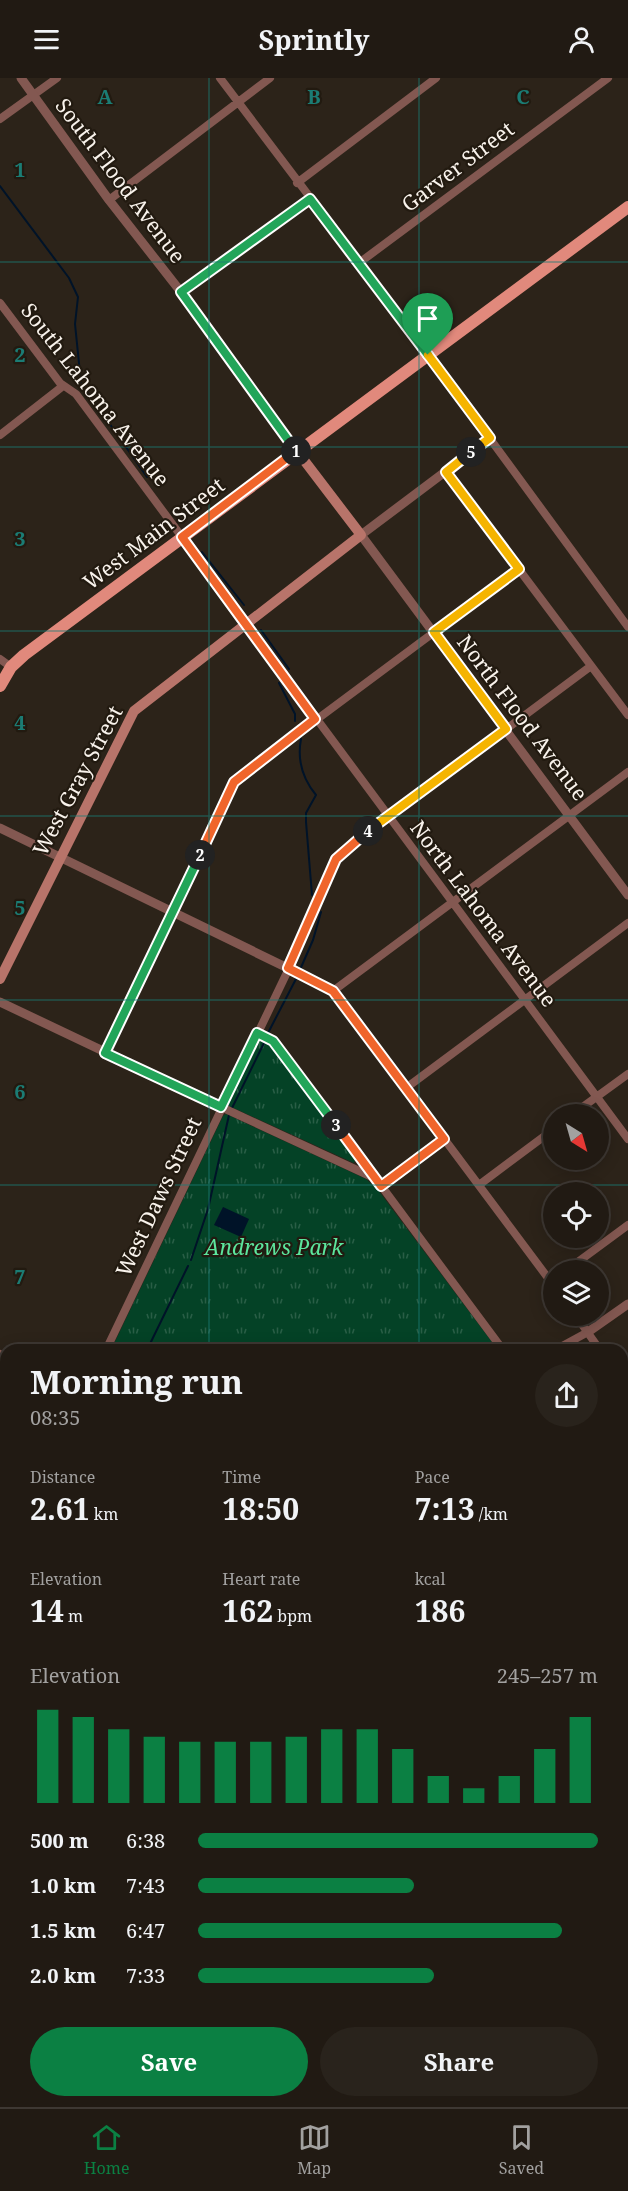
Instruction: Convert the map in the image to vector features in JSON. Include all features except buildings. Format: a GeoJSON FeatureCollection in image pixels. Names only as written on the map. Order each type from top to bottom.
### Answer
{"type":"FeatureCollection","features":[{"type":"Feature","properties":{"kind":"main road","name":"West Main Street"},"geometry":{"type":"LineString","coordinates":[[0,686],[11,667],[297,451],[628,207]]}},
{"type":"Feature","properties":{"kind":"main road","name":"North Flood Avenue"},"geometry":{"type":"LineString","coordinates":[[297,451],[361,536]]}},
{"type":"Feature","properties":{"kind":"main road","name":"West Gray Street"},"geometry":{"type":"LineString","coordinates":[[0,979],[134,711],[361,536]]}},
{"type":"Feature","properties":{"kind":"street","name":"South Flood Avenue"},"geometry":{"type":"LineString","coordinates":[[21,78],[109,200],[181,292],[297,451]]}},
{"type":"Feature","properties":{"kind":"street"},"geometry":{"type":"LineString","coordinates":[[0,119],[57,78]]}},
{"type":"Feature","properties":{"kind":"street"},"geometry":{"type":"LineString","coordinates":[[220,78],[490,438],[628,627]]}},
{"type":"Feature","properties":{"kind":"street"},"geometry":{"type":"LineString","coordinates":[[109,200],[270,78]]}},
{"type":"Feature","properties":{"kind":"street"},"geometry":{"type":"LineString","coordinates":[[297,183],[436,78]]}},
{"type":"Feature","properties":{"kind":"street","name":"Garver Street"},"geometry":{"type":"LineString","coordinates":[[359,262],[608,78]]}},
{"type":"Feature","properties":{"kind":"street"},"geometry":{"type":"LineString","coordinates":[[181,292],[310,199]]}},
{"type":"Feature","properties":{"kind":"street","name":"South Lahoma Avenue"},"geometry":{"type":"LineString","coordinates":[[0,303],[63,386],[76,394],[182,537]]}},
{"type":"Feature","properties":{"kind":"street"},"geometry":{"type":"LineString","coordinates":[[0,435],[63,386]]}},
{"type":"Feature","properties":{"kind":"street","name":"West Gray Street"},"geometry":{"type":"LineString","coordinates":[[361,536],[490,438]]}},
{"type":"Feature","properties":{"kind":"street"},"geometry":{"type":"LineString","coordinates":[[446,472],[628,715]]}},
{"type":"Feature","properties":{"kind":"street","name":"North Flood Avenue"},"geometry":{"type":"LineString","coordinates":[[361,536],[628,895]]}},
{"type":"Feature","properties":{"kind":"street","name":"North Lahoma Avenue"},"geometry":{"type":"LineString","coordinates":[[182,537],[628,1139]]}},
{"type":"Feature","properties":{"kind":"street"},"geometry":{"type":"LineString","coordinates":[[105,1053],[174,913],[234,782],[315,719],[519,569]]}},
{"type":"Feature","properties":{"kind":"street"},"geometry":{"type":"LineString","coordinates":[[0,659],[11,667]]}},
{"type":"Feature","properties":{"kind":"street","name":"West Daws Street"},"geometry":{"type":"LineString","coordinates":[[109,1344],[257,1033],[295,972],[336,859],[349,844],[591,666]]}},
{"type":"Feature","properties":{"kind":"street"},"geometry":{"type":"LineString","coordinates":[[333,991],[628,772]]}},
{"type":"Feature","properties":{"kind":"street"},"geometry":{"type":"LineString","coordinates":[[0,828],[333,991],[543,1270]]}},
{"type":"Feature","properties":{"kind":"street"},"geometry":{"type":"LineString","coordinates":[[406,1088],[628,923]]}},
{"type":"Feature","properties":{"kind":"street"},"geometry":{"type":"LineString","coordinates":[[0,1002],[221,1107],[361,1170],[379,1183]]}},
{"type":"Feature","properties":{"kind":"street"},"geometry":{"type":"LineString","coordinates":[[257,1033],[273,1041],[282,1052],[499,1344]]}},
{"type":"Feature","properties":{"kind":"street"},"geometry":{"type":"LineString","coordinates":[[587,1104],[628,1074]]}},
{"type":"Feature","properties":{"kind":"street"},"geometry":{"type":"LineString","coordinates":[[479,1185],[543,1137]]}},
{"type":"Feature","properties":{"kind":"street"},"geometry":{"type":"LineString","coordinates":[[379,1183],[444,1139]]}},
{"type":"Feature","properties":{"kind":"street"},"geometry":{"type":"LineString","coordinates":[[581,1260],[628,1225]]}},
{"type":"Feature","properties":{"kind":"street"},"geometry":{"type":"LineString","coordinates":[[566,1344],[588,1332],[628,1304]]}},
{"type":"Feature","properties":{"kind":"street"},"geometry":{"type":"LineString","coordinates":[[584,1326],[596,1344]]}},
{"type":"Feature","properties":{"kind":"green space"},"geometry":{"type":"Polygon","coordinates":[[[259,1040],[268,1043],[275,1050],[356,1157],[354,1163],[227,1105],[259,1040]]]}},
{"type":"Feature","properties":{"kind":"green space","name":"Andrews Park"},"geometry":{"type":"Polygon","coordinates":[[[226,1114],[366,1179],[378,1190],[494,1344],[114,1344],[223,1116],[226,1114]]]}},
{"type":"Feature","properties":{"kind":"water"},"geometry":{"type":"Polygon","coordinates":[[[223,1207],[249,1219],[241,1237],[214,1225],[223,1207]]]}},
{"type":"Feature","properties":{"kind":"waterway"},"geometry":{"type":"LineString","coordinates":[[0,186],[69,278],[78,297],[75,324],[81,383],[147,477]]}},
{"type":"Feature","properties":{"kind":"waterway"},"geometry":{"type":"LineString","coordinates":[[202,552],[244,605]]}},
{"type":"Feature","properties":{"kind":"waterway"},"geometry":{"type":"LineString","coordinates":[[261,630],[289,669]]}},
{"type":"Feature","properties":{"kind":"waterway"},"geometry":{"type":"LineString","coordinates":[[279,683],[295,714],[295,721]]}},
{"type":"Feature","properties":{"kind":"waterway"},"geometry":{"type":"LineString","coordinates":[[301,739],[302,768],[307,782],[316,795],[306,813],[312,895]]}},
{"type":"Feature","properties":{"kind":"waterway"},"geometry":{"type":"LineString","coordinates":[[299,972],[313,940],[321,912]]}},
{"type":"Feature","properties":{"kind":"waterway"},"geometry":{"type":"LineString","coordinates":[[268,1033],[297,977]]}},
{"type":"Feature","properties":{"kind":"waterway"},"geometry":{"type":"LineString","coordinates":[[232,1108],[264,1043]]}},
{"type":"Feature","properties":{"kind":"waterway"},"geometry":{"type":"LineString","coordinates":[[191,1260],[208,1209],[229,1115]]}},
{"type":"Feature","properties":{"kind":"waterway"},"geometry":{"type":"LineString","coordinates":[[150,1344],[188,1266]]}},
{"type":"Feature","properties":{"kind":"route"},"geometry":{"type":"LineString","coordinates":[[310,199],[428,355],[490,438],[446,472],[519,569],[434,632],[506,729],[349,844],[340,853],[333,864],[288,968],[333,991],[444,1139],[381,1186],[282,1052],[273,1041],[257,1033],[221,1107],[105,1053],[174,913],[230,787],[238,778],[315,719],[182,537],[297,451],[181,292],[310,199]]}}]}
